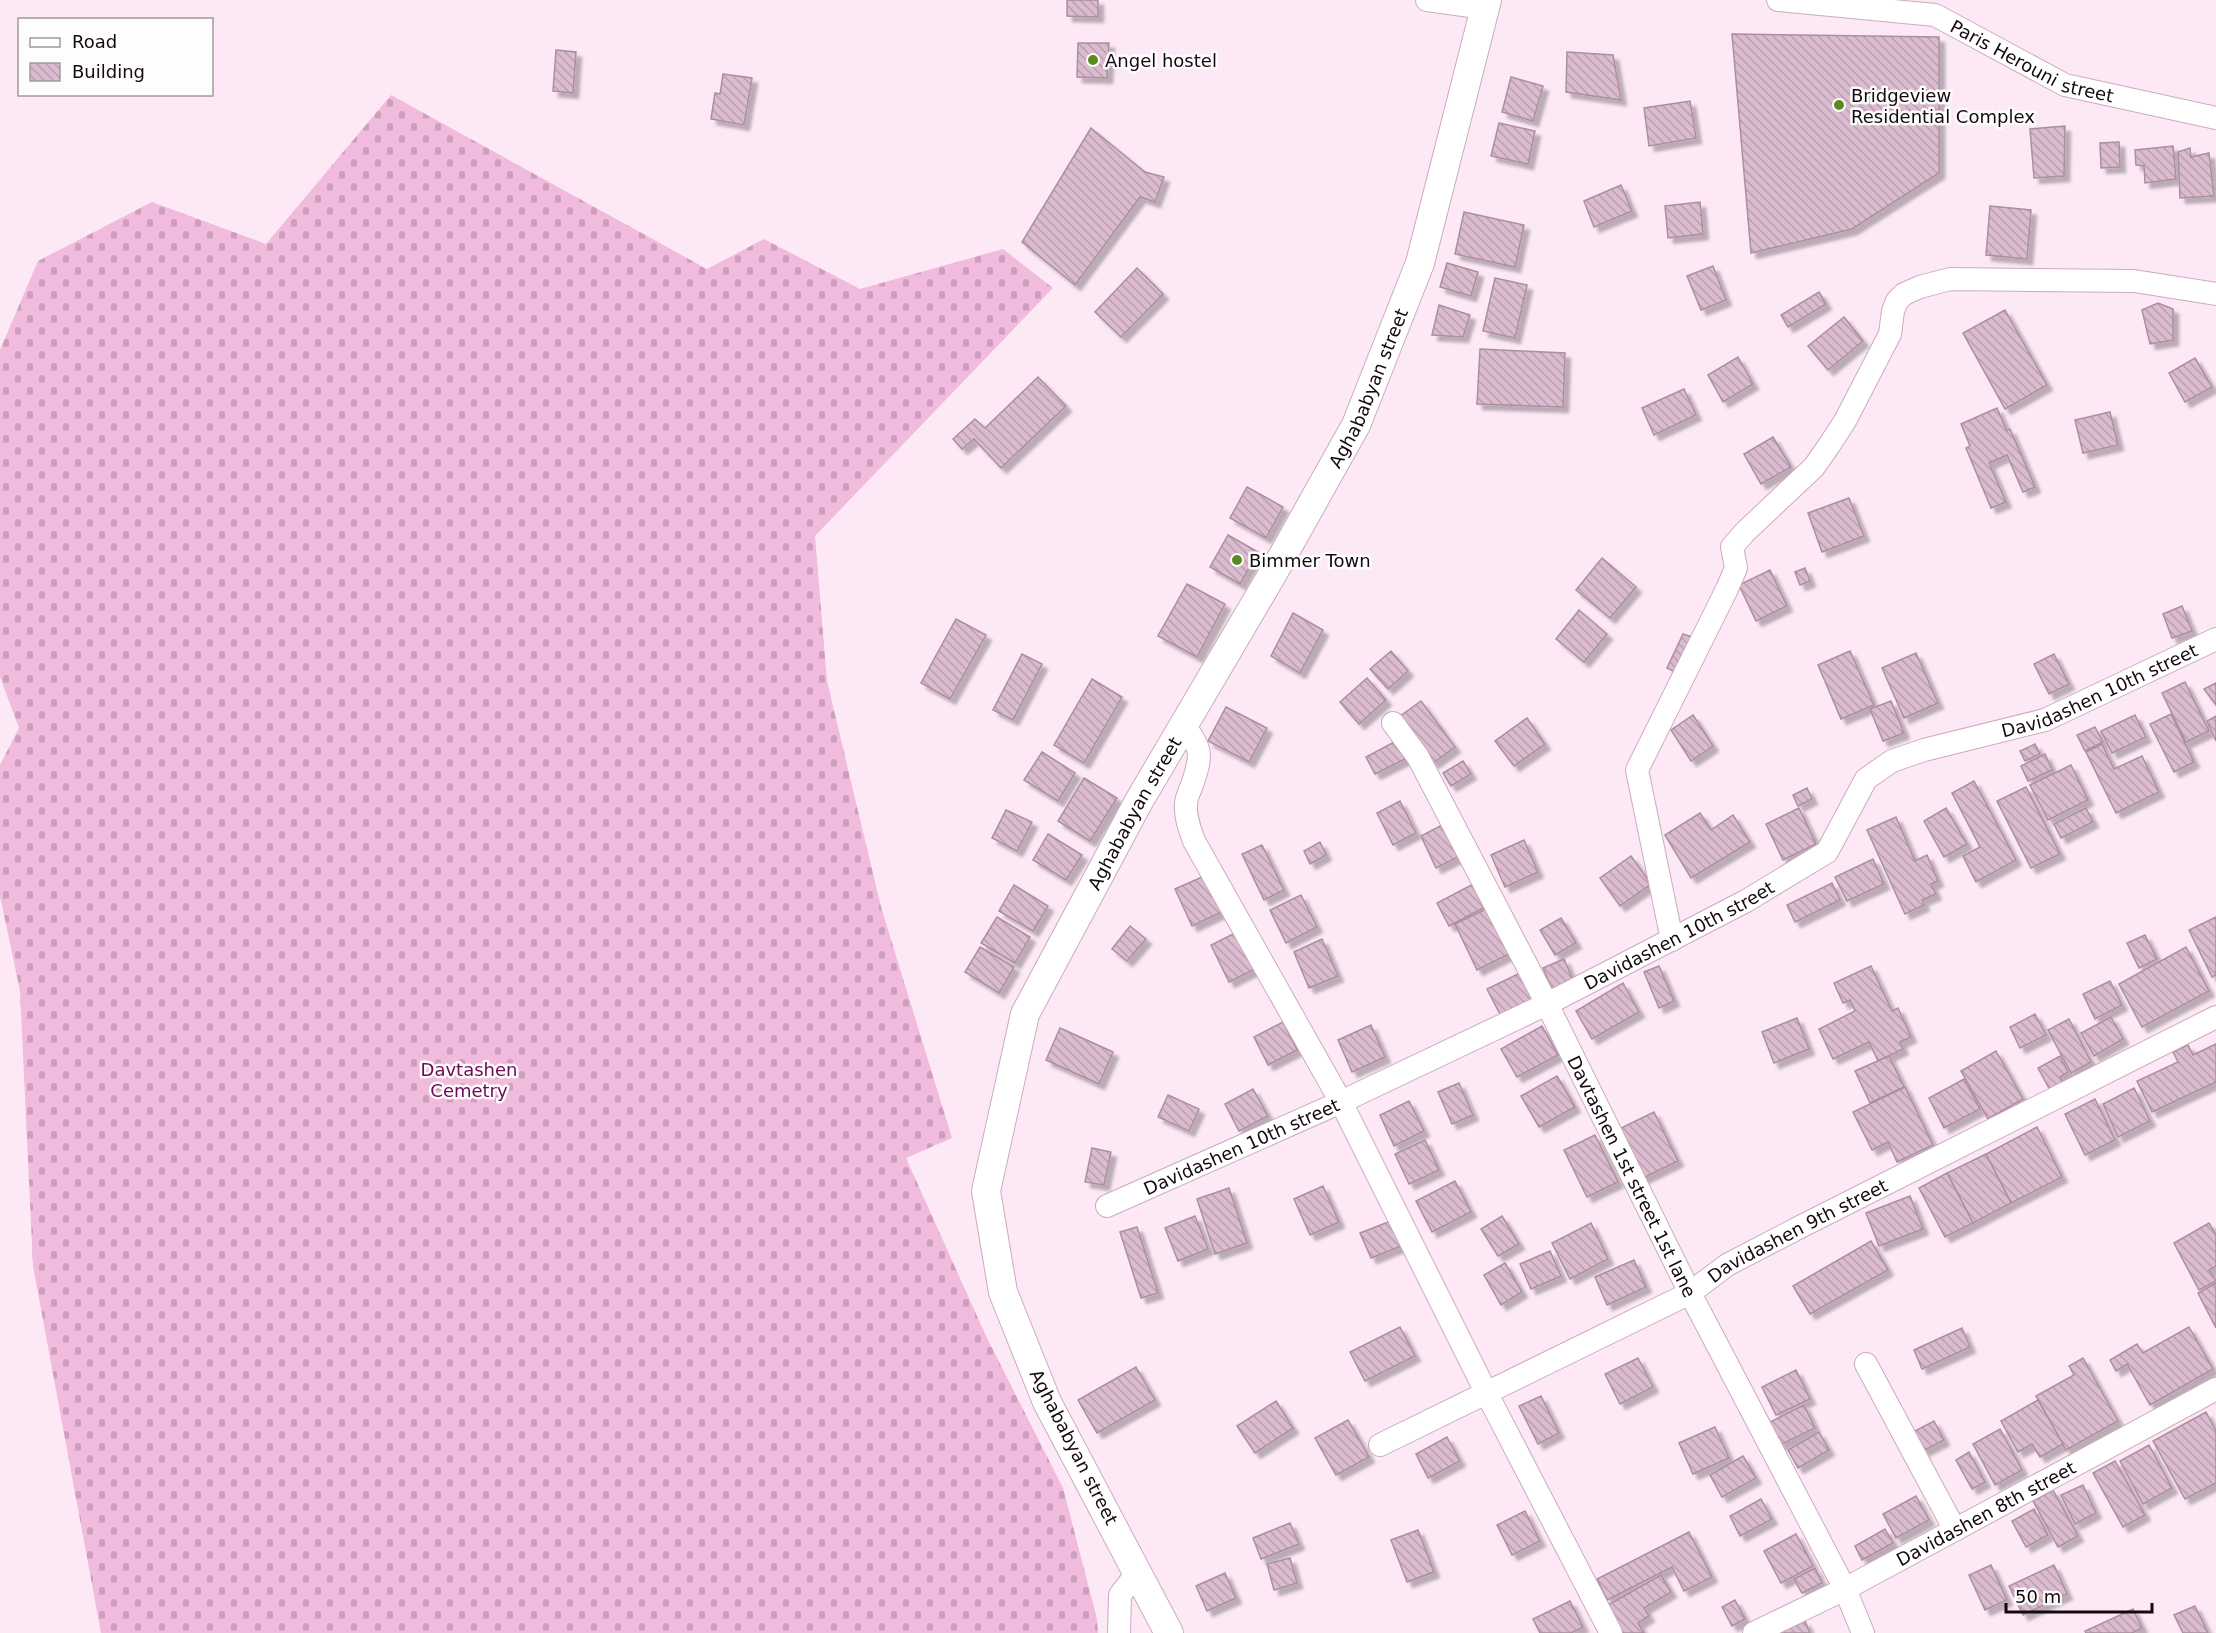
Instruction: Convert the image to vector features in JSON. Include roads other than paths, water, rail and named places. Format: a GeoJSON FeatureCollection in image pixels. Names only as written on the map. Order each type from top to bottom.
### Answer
{"type":"FeatureCollection","features":[{"type":"Feature","properties":{"kind":"street"},"geometry":{"type":"LineString","coordinates":[[1427,0],[1486,4]]}},
{"type":"Feature","properties":{"kind":"street","name":"Paris Herouni street"},"geometry":{"type":"LineString","coordinates":[[1778,0],[1935,15],[2065,85],[2216,118]]}},
{"type":"Feature","properties":{"kind":"street","name":"Aghababyan street"},"geometry":{"type":"LineString","coordinates":[[1168,1633],[1047,1402],[1003,1292],[986,1191],[1025,1014],[1139,801],[1272,575],[1356,425],[1420,263],[1486,4]]}},
{"type":"Feature","properties":{"kind":"street"},"geometry":{"type":"LineString","coordinates":[[1672,940],[1637,770],[1736,568],[1732,547],[1814,467],[1828,447],[1845,421],[1890,334],[1893,311],[1897,301],[1904,294],[1920,287],[1950,279],[2134,281],[2216,294]]}},
{"type":"Feature","properties":{"kind":"street","name":"Davidashen 10th street"},"geometry":{"type":"LineString","coordinates":[[1107,1206],[1341,1102],[1547,1004],[1746,901],[1827,852],[1866,779],[1892,761],[1924,750],[2045,720],[2216,639]]}},
{"type":"Feature","properties":{"kind":"street","name":"Davtashen 1st street 1st lane"},"geometry":{"type":"LineString","coordinates":[[1393,723],[1418,757],[1547,1004],[1690,1293],[1845,1589],[1863,1633]]}},
{"type":"Feature","properties":{"kind":"street"},"geometry":{"type":"LineString","coordinates":[[1184,726],[1196,741],[1199,750],[1194,780],[1186,802],[1187,821],[1194,841],[1341,1102],[1487,1394],[1611,1633]]}},
{"type":"Feature","properties":{"kind":"street","name":"Davidashen 9th street"},"geometry":{"type":"LineString","coordinates":[[1380,1445],[1690,1293],[1727,1265],[2216,1017]]}},
{"type":"Feature","properties":{"kind":"street"},"geometry":{"type":"LineString","coordinates":[[1866,1364],[1955,1530]]}},
{"type":"Feature","properties":{"kind":"street","name":"Davidashen 8th street"},"geometry":{"type":"LineString","coordinates":[[1754,1633],[1845,1589],[2216,1389]]}},
{"type":"Feature","properties":{"kind":"street"},"geometry":{"type":"LineString","coordinates":[[1119,1633],[1120,1595],[1138,1572]]}},
{"type":"Feature","properties":{"kind":"place","name":"Angel hostel"},"geometry":{"type":"Point","coordinates":[1093,60]}},
{"type":"Feature","properties":{"kind":"place","name":"Bridgeview Residential Complex"},"geometry":{"type":"Point","coordinates":[1839,105]}},
{"type":"Feature","properties":{"kind":"place","name":"Bimmer Town"},"geometry":{"type":"Point","coordinates":[1237,560]}},
{"type":"Feature","properties":{"kind":"park label","name":"Davtashen Cemetry"},"geometry":{"type":"Point","coordinates":[469,1079]}}]}
